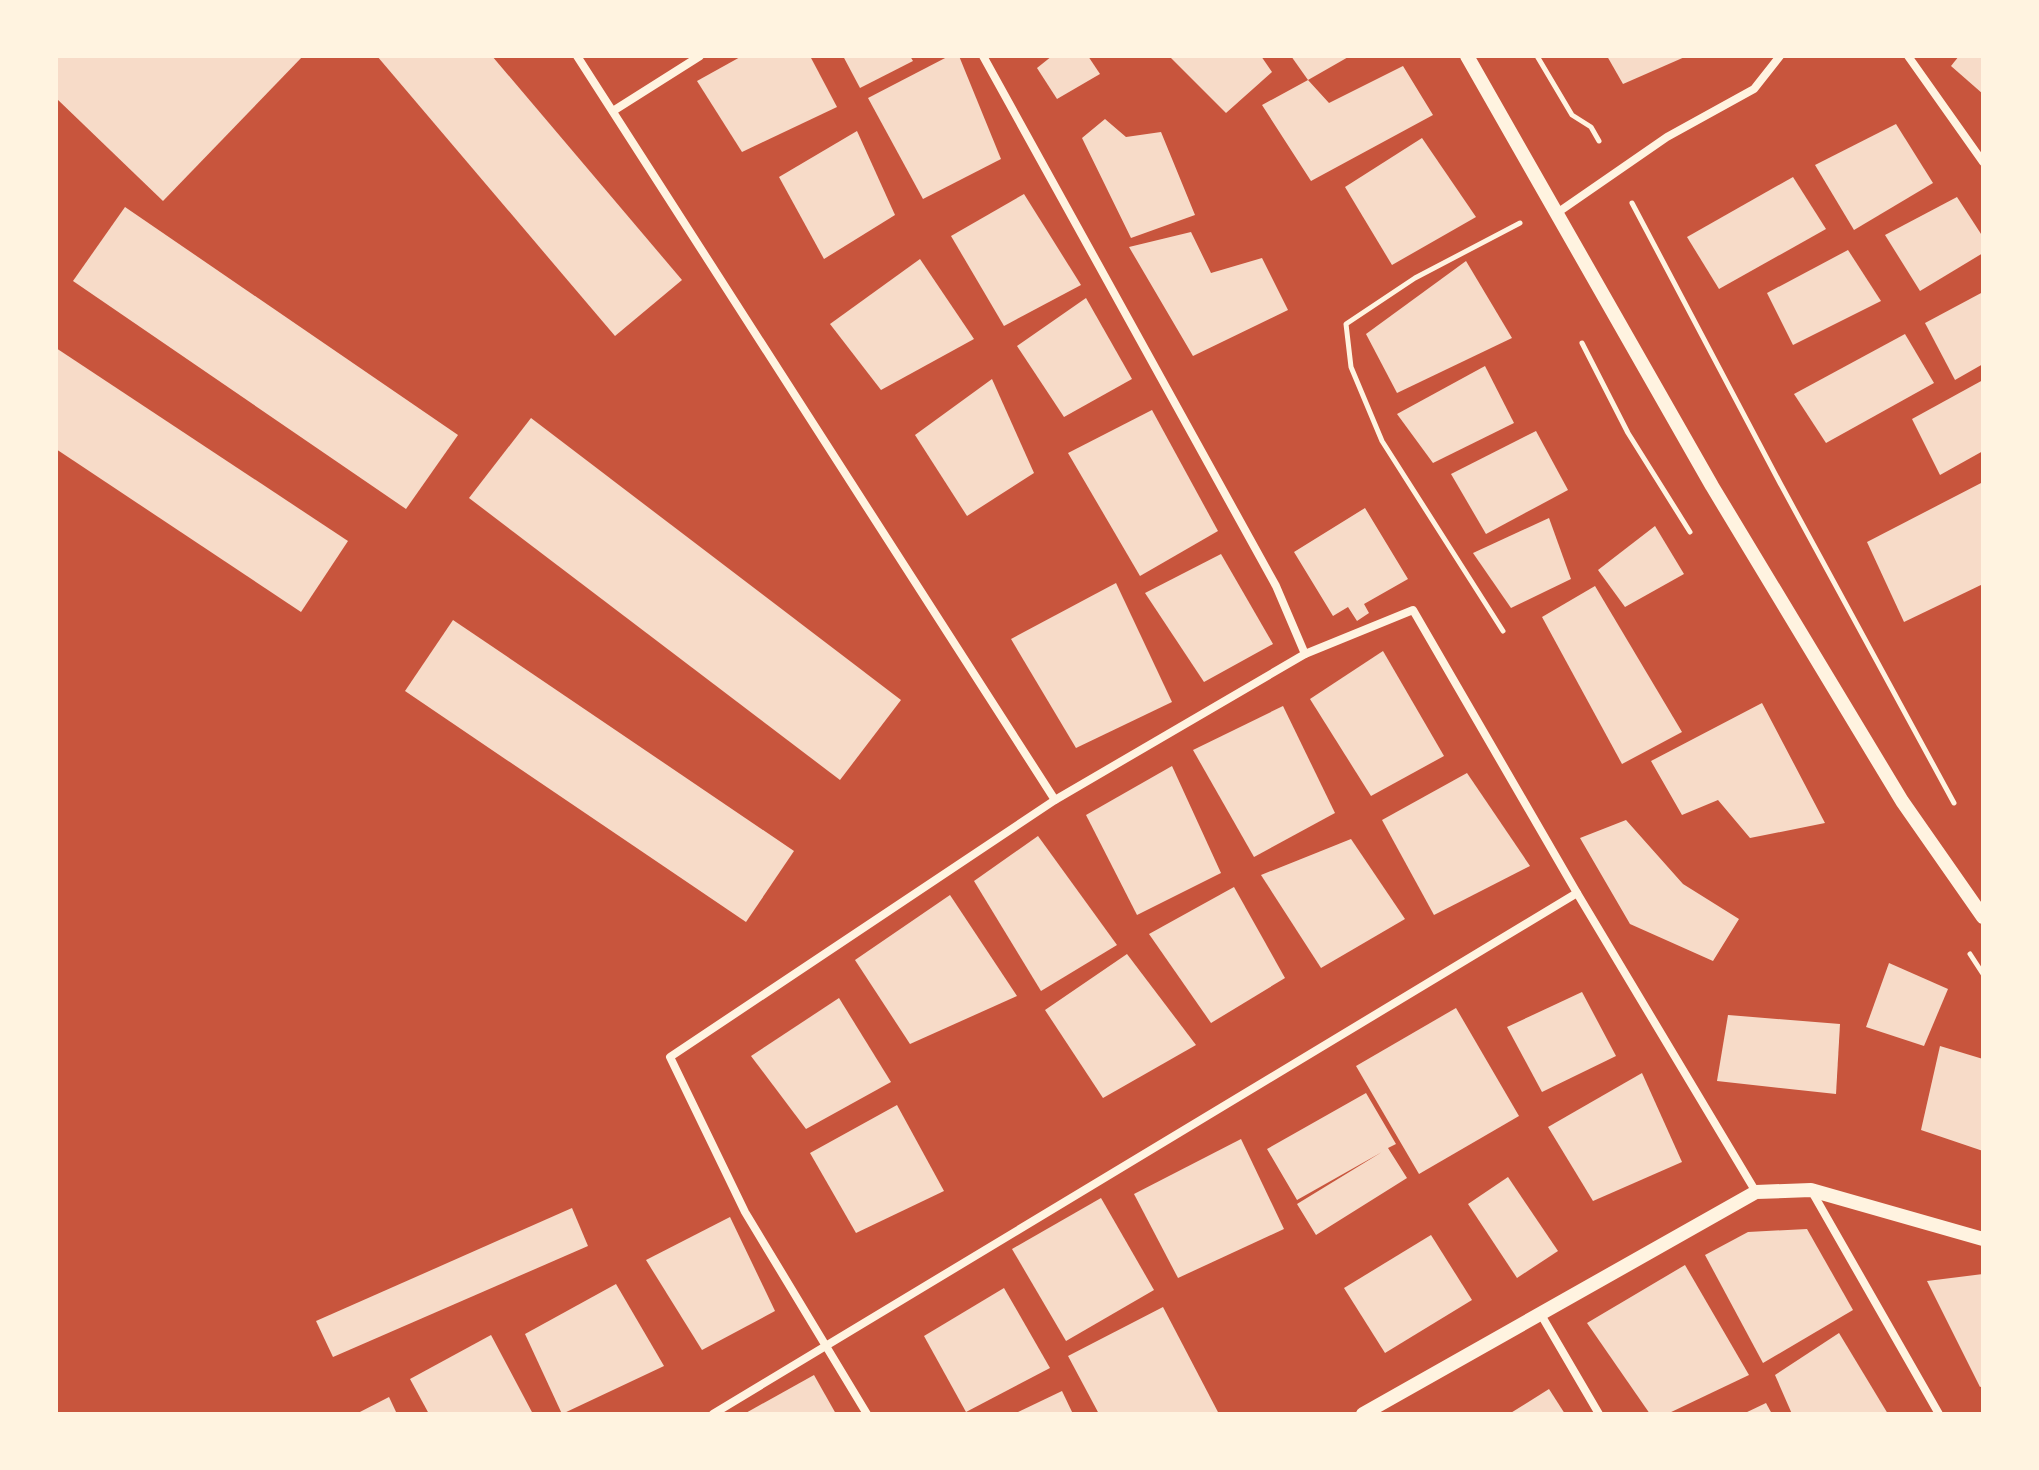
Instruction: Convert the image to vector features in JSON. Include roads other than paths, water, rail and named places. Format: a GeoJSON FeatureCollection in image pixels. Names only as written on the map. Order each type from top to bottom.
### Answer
{"type":"FeatureCollection","features":[{"type":"Feature","properties":{"kind":"street"},"geometry":{"type":"LineString","coordinates":[[577,56],[1055,800]]}},
{"type":"Feature","properties":{"kind":"street"},"geometry":{"type":"LineString","coordinates":[[613,111],[700,56]]}},
{"type":"Feature","properties":{"kind":"street"},"geometry":{"type":"LineString","coordinates":[[983,56],[1276,586],[1305,654]]}},
{"type":"Feature","properties":{"kind":"street"},"geometry":{"type":"LineString","coordinates":[[1467,56],[1712,486],[1902,801],[1983,917]]}},
{"type":"Feature","properties":{"kind":"street"},"geometry":{"type":"LineString","coordinates":[[1557,213],[1667,137],[1754,89],[1780,56]]}},
{"type":"Feature","properties":{"kind":"street"},"geometry":{"type":"LineString","coordinates":[[1908,56],[1983,162]]}},
{"type":"Feature","properties":{"kind":"street"},"geometry":{"type":"LineString","coordinates":[[867,1414],[745,1212],[670,1057],[1055,800],[1305,654],[1413,610],[1756,1192]]}},
{"type":"Feature","properties":{"kind":"street"},"geometry":{"type":"LineString","coordinates":[[713,1414],[1577,893]]}},
{"type":"Feature","properties":{"kind":"street"},"geometry":{"type":"LineString","coordinates":[[1811,1190],[1939,1414]]}},
{"type":"Feature","properties":{"kind":"street"},"geometry":{"type":"LineString","coordinates":[[1363,1414],[1756,1192],[1811,1190],[1983,1239]]}},
{"type":"Feature","properties":{"kind":"street"},"geometry":{"type":"LineString","coordinates":[[1540,1313],[1599,1414]]}}]}
